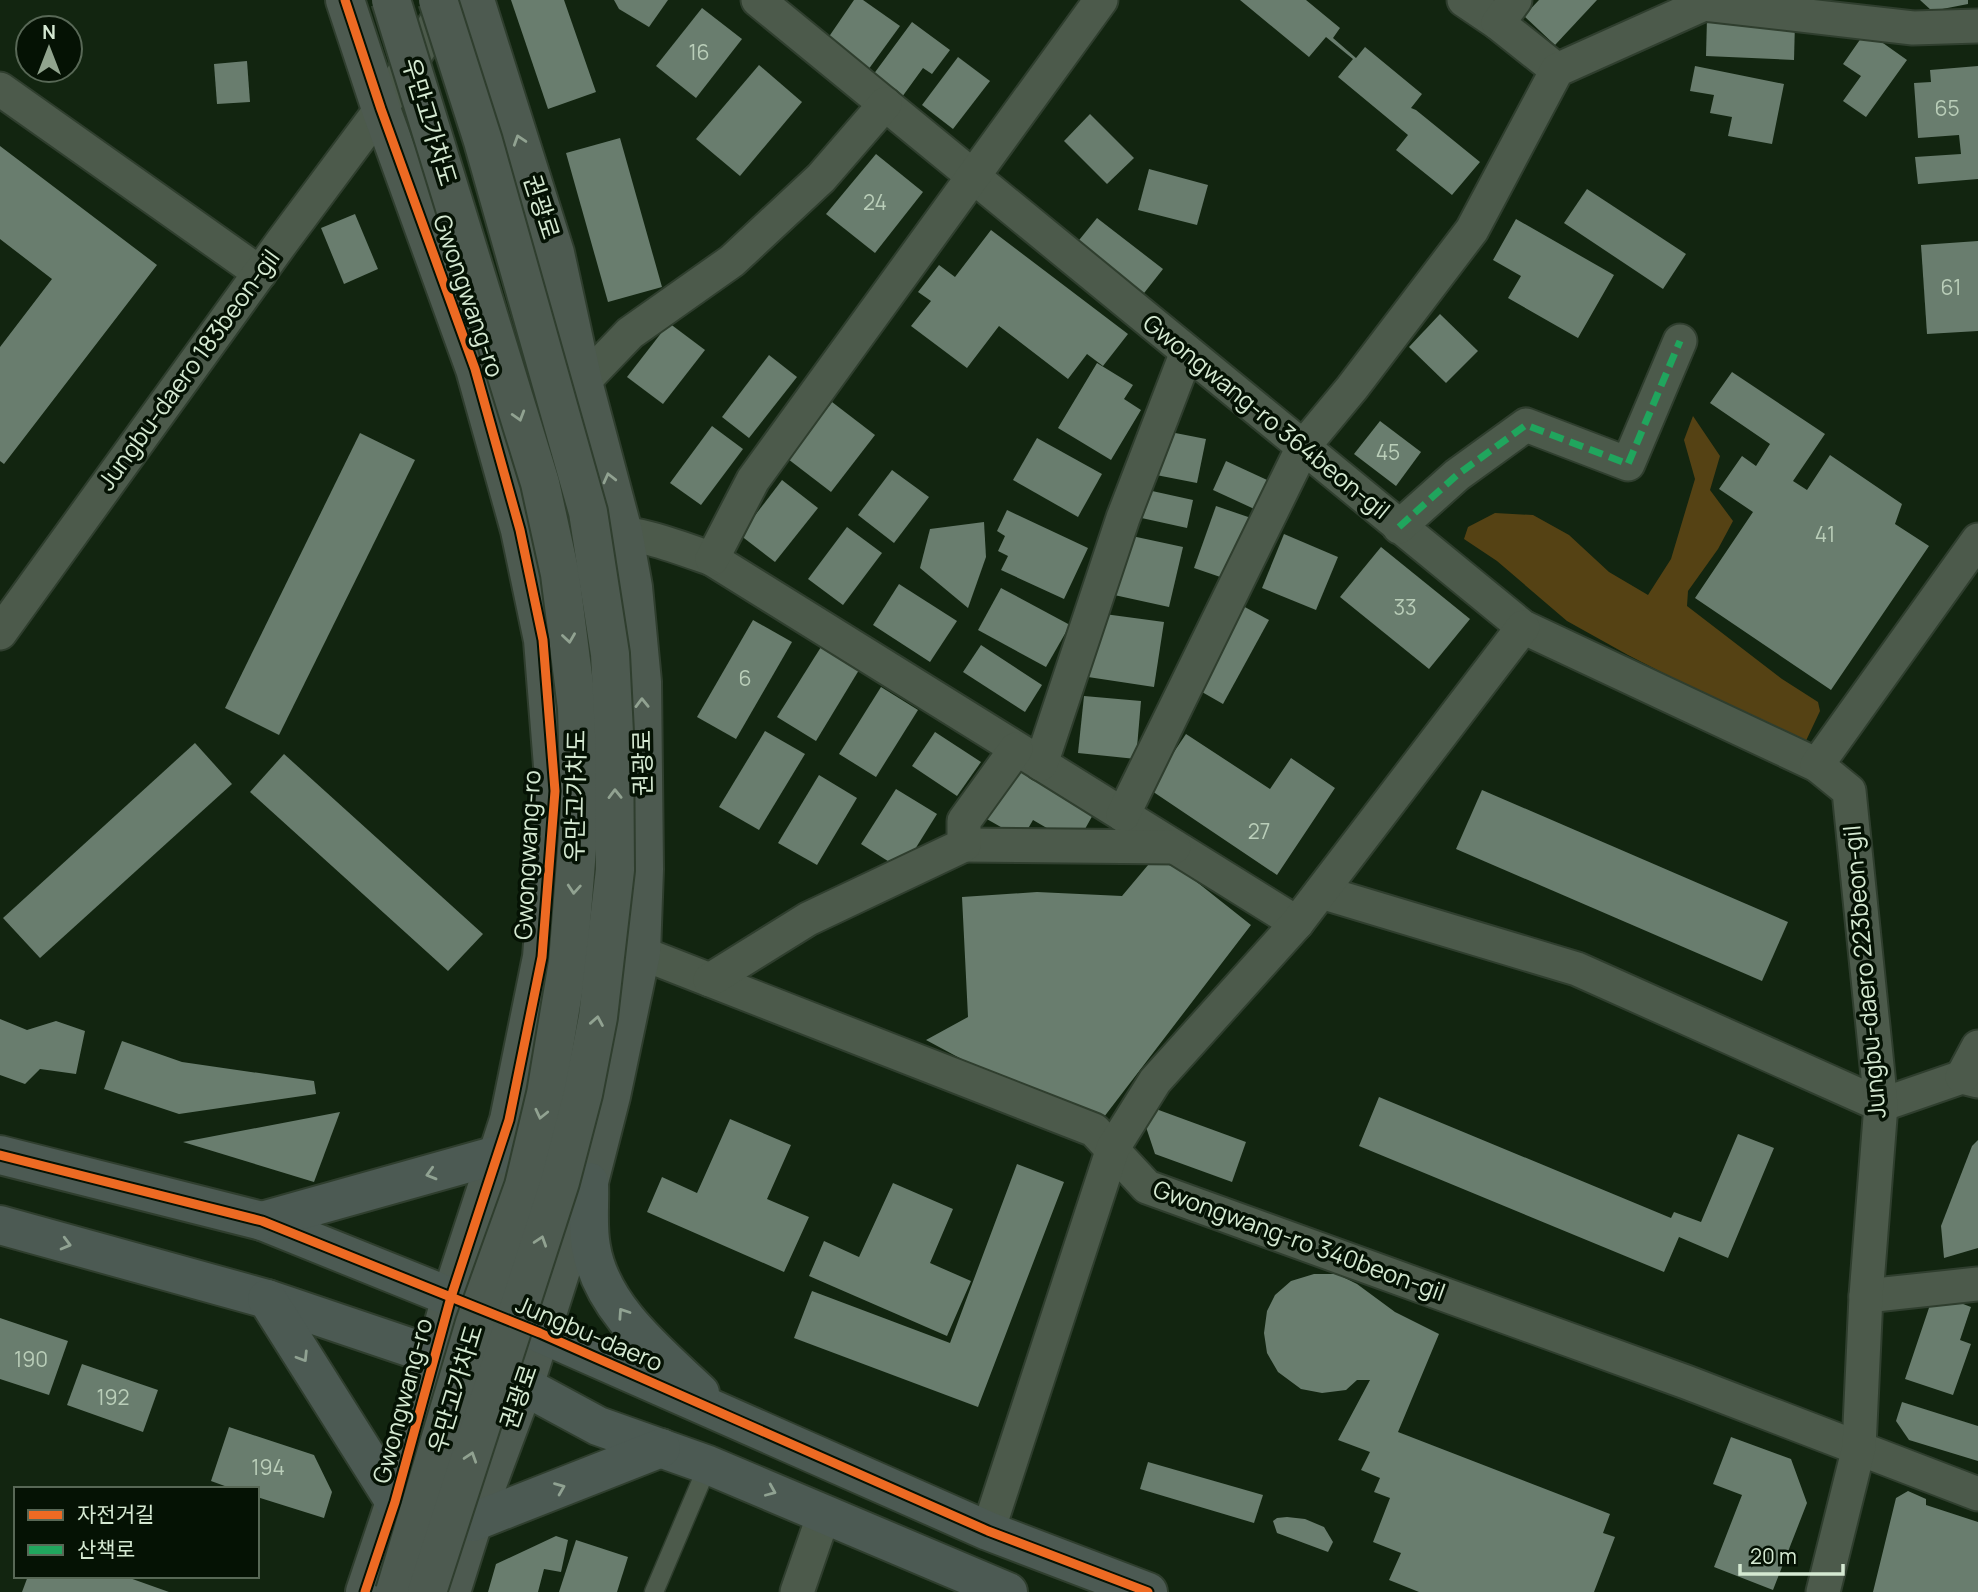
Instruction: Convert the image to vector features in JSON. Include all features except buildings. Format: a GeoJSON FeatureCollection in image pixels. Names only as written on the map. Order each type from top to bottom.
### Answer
{"type":"FeatureCollection","features":[{"type":"Feature","properties":{"kind":"main road","name":"Jungbu-daero"},"geometry":{"type":"LineString","coordinates":[[0,1155],[262,1221],[540,1333],[988,1531],[1148,1592]]}},
{"type":"Feature","properties":{"kind":"main road"},"geometry":{"type":"LineString","coordinates":[[262,1221],[497,1155]]}},
{"type":"Feature","properties":{"kind":"main road"},"geometry":{"type":"LineString","coordinates":[[589,1182],[591,1247],[602,1282],[635,1331],[722,1413]]}},
{"type":"Feature","properties":{"kind":"main road"},"geometry":{"type":"LineString","coordinates":[[0,1226],[267,1299],[524,1386],[598,1426],[708,1465],[1008,1592]]}},
{"type":"Feature","properties":{"kind":"main road"},"geometry":{"type":"LineString","coordinates":[[267,1299],[395,1502]]}},
{"type":"Feature","properties":{"kind":"main road"},"geometry":{"type":"LineString","coordinates":[[473,1522],[661,1448]]}},
{"type":"Feature","properties":{"kind":"street","name":"Gwongwang-ro"},"geometry":{"type":"LineString","coordinates":[[345,0],[381,109],[475,369],[520,530],[543,640],[555,791],[542,957],[509,1120],[451,1297],[395,1502],[365,1592]]}},
{"type":"Feature","properties":{"kind":"street","name":"우만고가차도"},"geometry":{"type":"LineString","coordinates":[[391,0],[540,483],[560,575],[578,708],[580,811],[568,962],[546,1094],[524,1186],[475,1323],[395,1592]]}},
{"type":"Feature","properties":{"kind":"street","name":"우만고가차도"},"geometry":{"type":"LineString","coordinates":[[427,1592],[560,1182],[583,1094],[598,1017],[615,870],[614,733],[610,654],[588,512],[483,141],[438,0]]}},
{"type":"Feature","properties":{"kind":"street","name":"Jungbu-daero 183beon-gil"},"geometry":{"type":"LineString","coordinates":[[0,633],[381,109],[450,0]]}},
{"type":"Feature","properties":{"kind":"street","name":"권광로"},"geometry":{"type":"LineString","coordinates":[[473,1522],[524,1386],[589,1182],[611,1096],[641,953],[644,869],[642,682],[633,587],[623,532],[583,382],[555,253],[475,0]]}},
{"type":"Feature","properties":{"kind":"street","name":"Gwongwang-ro 364beon-gil"},"geometry":{"type":"LineString","coordinates":[[758,0],[1523,628],[1817,765]]}},
{"type":"Feature","properties":{"kind":"street"},"geometry":{"type":"LineString","coordinates":[[712,559],[753,481],[1101,0]]}},
{"type":"Feature","properties":{"kind":"street"},"geometry":{"type":"LineString","coordinates":[[1465,0],[1507,11],[1557,70]]}},
{"type":"Feature","properties":{"kind":"street"},"geometry":{"type":"LineString","coordinates":[[1123,815],[1303,447],[1352,388],[1472,230],[1557,70],[1704,4],[1913,29],[1978,26]]}},
{"type":"Feature","properties":{"kind":"street"},"geometry":{"type":"LineString","coordinates":[[0,89],[260,273]]}},
{"type":"Feature","properties":{"kind":"street"},"geometry":{"type":"LineString","coordinates":[[583,382],[629,333],[732,261],[821,178],[885,104]]}},
{"type":"Feature","properties":{"kind":"street"},"geometry":{"type":"LineString","coordinates":[[1399,527],[1457,475],[1526,425],[1628,464],[1680,341]]}},
{"type":"Feature","properties":{"kind":"street"},"geometry":{"type":"LineString","coordinates":[[964,845],[964,821],[1029,756],[1187,352]]}},
{"type":"Feature","properties":{"kind":"street"},"geometry":{"type":"LineString","coordinates":[[520,530],[623,532],[652,538],[712,559],[1297,923]]}},
{"type":"Feature","properties":{"kind":"street"},"geometry":{"type":"LineString","coordinates":[[1817,765],[1978,540]]}},
{"type":"Feature","properties":{"kind":"street"},"geometry":{"type":"LineString","coordinates":[[988,1531],[1113,1148],[1155,1081],[1297,923],[1523,628]]}},
{"type":"Feature","properties":{"kind":"street","name":"Jungbu-daero 223beon-gil"},"geometry":{"type":"LineString","coordinates":[[1817,765],[1849,791],[1881,1105],[1866,1296],[1859,1447],[1823,1592]]}},
{"type":"Feature","properties":{"kind":"street"},"geometry":{"type":"LineString","coordinates":[[710,980],[808,919],[964,845],[1174,847]]}},
{"type":"Feature","properties":{"kind":"street"},"geometry":{"type":"LineString","coordinates":[[1321,892],[1577,969],[1881,1105],[1970,1079],[1978,1047]]}},
{"type":"Feature","properties":{"kind":"street","name":"Gwongwang-ro 340beon-gil"},"geometry":{"type":"LineString","coordinates":[[641,953],[1094,1130],[1147,1187],[1859,1447],[1978,1494]]}},
{"type":"Feature","properties":{"kind":"street"},"geometry":{"type":"LineString","coordinates":[[1866,1296],[1978,1283]]}},
{"type":"Feature","properties":{"kind":"street"},"geometry":{"type":"LineString","coordinates":[[796,1592],[824,1514]]}},
{"type":"Feature","properties":{"kind":"street"},"geometry":{"type":"LineString","coordinates":[[452,1592],[473,1522]]}},
{"type":"Feature","properties":{"kind":"lane"},"geometry":{"type":"LineString","coordinates":[[654,1592],[708,1465]]}},
{"type":"Feature","properties":{"kind":"shaded area"},"geometry":{"type":"Polygon","coordinates":[[[1693,416],[1720,456],[1710,490],[1733,521],[1718,549],[1688,591],[1687,606],[1782,679],[1818,702],[1820,711],[1804,745],[1567,621],[1497,561],[1464,539],[1468,527],[1495,513],[1533,515],[1569,535],[1609,572],[1648,595],[1671,559],[1695,479],[1684,440],[1693,416]]]}},
{"type":"Feature","properties":{"kind":"marked path"},"geometry":{"type":"LineString","coordinates":[[1399,527],[1457,475],[1526,425],[1628,464],[1680,341]]}},
{"type":"Feature","properties":{"kind":"cycle path"},"geometry":{"type":"LineString","coordinates":[[345,0],[381,109],[475,369],[520,530],[543,640],[555,791],[542,957],[509,1120],[451,1297],[395,1502],[365,1592]]}},
{"type":"Feature","properties":{"kind":"cycle path"},"geometry":{"type":"LineString","coordinates":[[0,1155],[262,1221],[540,1333],[988,1531],[1148,1592]]}}]}
